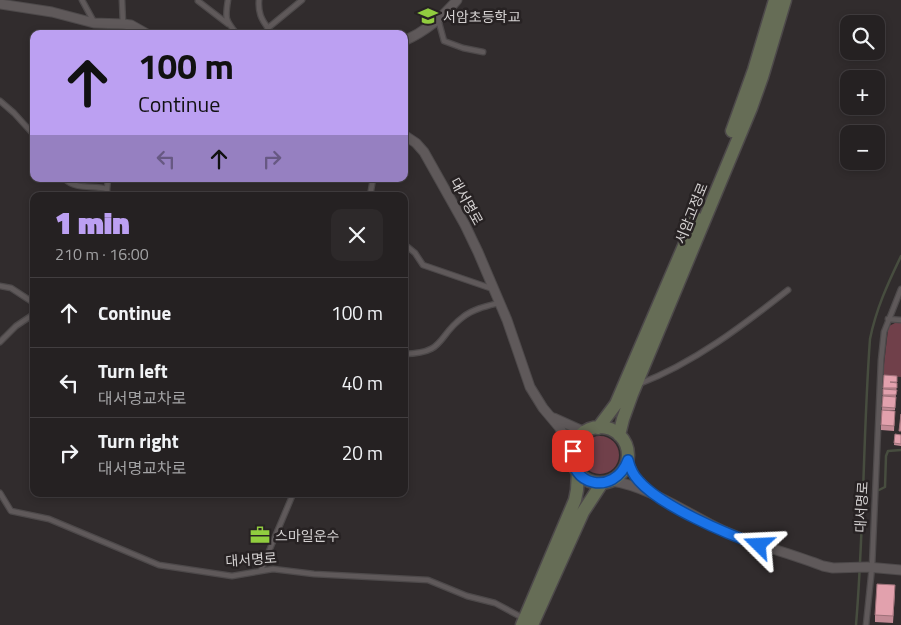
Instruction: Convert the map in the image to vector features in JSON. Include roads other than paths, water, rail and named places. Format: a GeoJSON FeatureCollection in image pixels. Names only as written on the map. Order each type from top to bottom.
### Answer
{"type":"FeatureCollection","features":[{"type":"Feature","properties":{"kind":"main road","name":"서암고정로"},"geometry":{"type":"LineString","coordinates":[[598,428],[616,404],[727,142],[746,94],[775,0]]}},
{"type":"Feature","properties":{"kind":"main road","name":"서암고정로"},"geometry":{"type":"LineString","coordinates":[[619,435],[636,385],[751,108],[784,0]]}},
{"type":"Feature","properties":{"kind":"main road"},"geometry":{"type":"LineString","coordinates":[[526,623],[583,512],[607,482],[619,476],[628,460],[625,442],[619,435],[612,430],[598,428],[585,432],[578,438],[573,451],[574,464],[578,472],[585,478],[593,482],[607,482]]}},
{"type":"Feature","properties":{"kind":"main road"},"geometry":{"type":"LineString","coordinates":[[526,623],[575,500],[578,472]]}},
{"type":"Feature","properties":{"kind":"street"},"geometry":{"type":"LineString","coordinates":[[408,39],[438,19],[457,0]]}},
{"type":"Feature","properties":{"kind":"street"},"geometry":{"type":"LineString","coordinates":[[0,4],[52,12],[94,23],[122,24],[138,30]]}},
{"type":"Feature","properties":{"kind":"street","name":"대서명로"},"geometry":{"type":"LineString","coordinates":[[408,138],[424,152],[465,225],[500,303],[530,387],[543,408],[552,416],[573,451]]}},
{"type":"Feature","properties":{"kind":"street"},"geometry":{"type":"LineString","coordinates":[[552,416],[585,432]]}},
{"type":"Feature","properties":{"kind":"street"},"geometry":{"type":"LineString","coordinates":[[628,460],[634,475],[655,496]]}},
{"type":"Feature","properties":{"kind":"street"},"geometry":{"type":"LineString","coordinates":[[607,482],[624,483],[747,541],[823,566],[833,568],[856,566],[901,570]]}},
{"type":"Feature","properties":{"kind":"lane"},"geometry":{"type":"LineString","coordinates":[[82,0],[94,23]]}},
{"type":"Feature","properties":{"kind":"lane"},"geometry":{"type":"LineString","coordinates":[[122,0],[122,24]]}},
{"type":"Feature","properties":{"kind":"lane"},"geometry":{"type":"LineString","coordinates":[[228,0],[226,11],[228,24]]}},
{"type":"Feature","properties":{"kind":"lane"},"geometry":{"type":"LineString","coordinates":[[259,0],[258,10],[262,21],[268,28],[302,0]]}},
{"type":"Feature","properties":{"kind":"lane"},"geometry":{"type":"LineString","coordinates":[[198,1],[233,30]]}},
{"type":"Feature","properties":{"kind":"lane"},"geometry":{"type":"LineString","coordinates":[[438,19],[444,41],[463,48],[483,52]]}},
{"type":"Feature","properties":{"kind":"lane"},"geometry":{"type":"LineString","coordinates":[[0,102],[30,130]]}},
{"type":"Feature","properties":{"kind":"lane"},"geometry":{"type":"LineString","coordinates":[[68,182],[76,185],[107,189]]}},
{"type":"Feature","properties":{"kind":"lane"},"geometry":{"type":"LineString","coordinates":[[107,192],[108,182]]}},
{"type":"Feature","properties":{"kind":"lane"},"geometry":{"type":"LineString","coordinates":[[408,247],[415,253],[422,265],[494,289]]}},
{"type":"Feature","properties":{"kind":"lane"},"geometry":{"type":"LineString","coordinates":[[0,286],[11,288],[30,300]]}},
{"type":"Feature","properties":{"kind":"lane","name":"대서명로"},"geometry":{"type":"LineString","coordinates":[[866,625],[878,448],[881,360],[884,332],[901,289]]}},
{"type":"Feature","properties":{"kind":"lane"},"geometry":{"type":"LineString","coordinates":[[636,385],[684,363],[743,324],[788,290]]}},
{"type":"Feature","properties":{"kind":"lane"},"geometry":{"type":"LineString","coordinates":[[408,353],[430,350],[441,342],[463,316],[500,303]]}},
{"type":"Feature","properties":{"kind":"lane"},"geometry":{"type":"LineString","coordinates":[[0,342],[16,326],[30,317]]}},
{"type":"Feature","properties":{"kind":"lane"},"geometry":{"type":"LineString","coordinates":[[888,319],[901,320]]}},
{"type":"Feature","properties":{"kind":"lane","name":"대서명로"},"geometry":{"type":"LineString","coordinates":[[0,493],[11,511],[49,519],[158,565],[232,576],[262,570],[280,569],[314,574],[428,580],[467,596],[495,603],[526,623]]}},
{"type":"Feature","properties":{"kind":"lane"},"geometry":{"type":"LineString","coordinates":[[262,570],[292,497]]}},
{"type":"Feature","properties":{"kind":"waterway"},"geometry":{"type":"LineString","coordinates":[[856,625],[861,554],[870,339],[879,307],[901,256]]}},
{"type":"Feature","properties":{"kind":"waterway"},"geometry":{"type":"LineString","coordinates":[[879,490],[885,487],[886,456],[888,451],[901,450]]}},
{"type":"Feature","properties":{"kind":"place","name":"서암초등학교"},"geometry":{"type":"Point","coordinates":[428,16]}},
{"type":"Feature","properties":{"kind":"place","name":"스마일운수"},"geometry":{"type":"Point","coordinates":[260,535]}}]}
